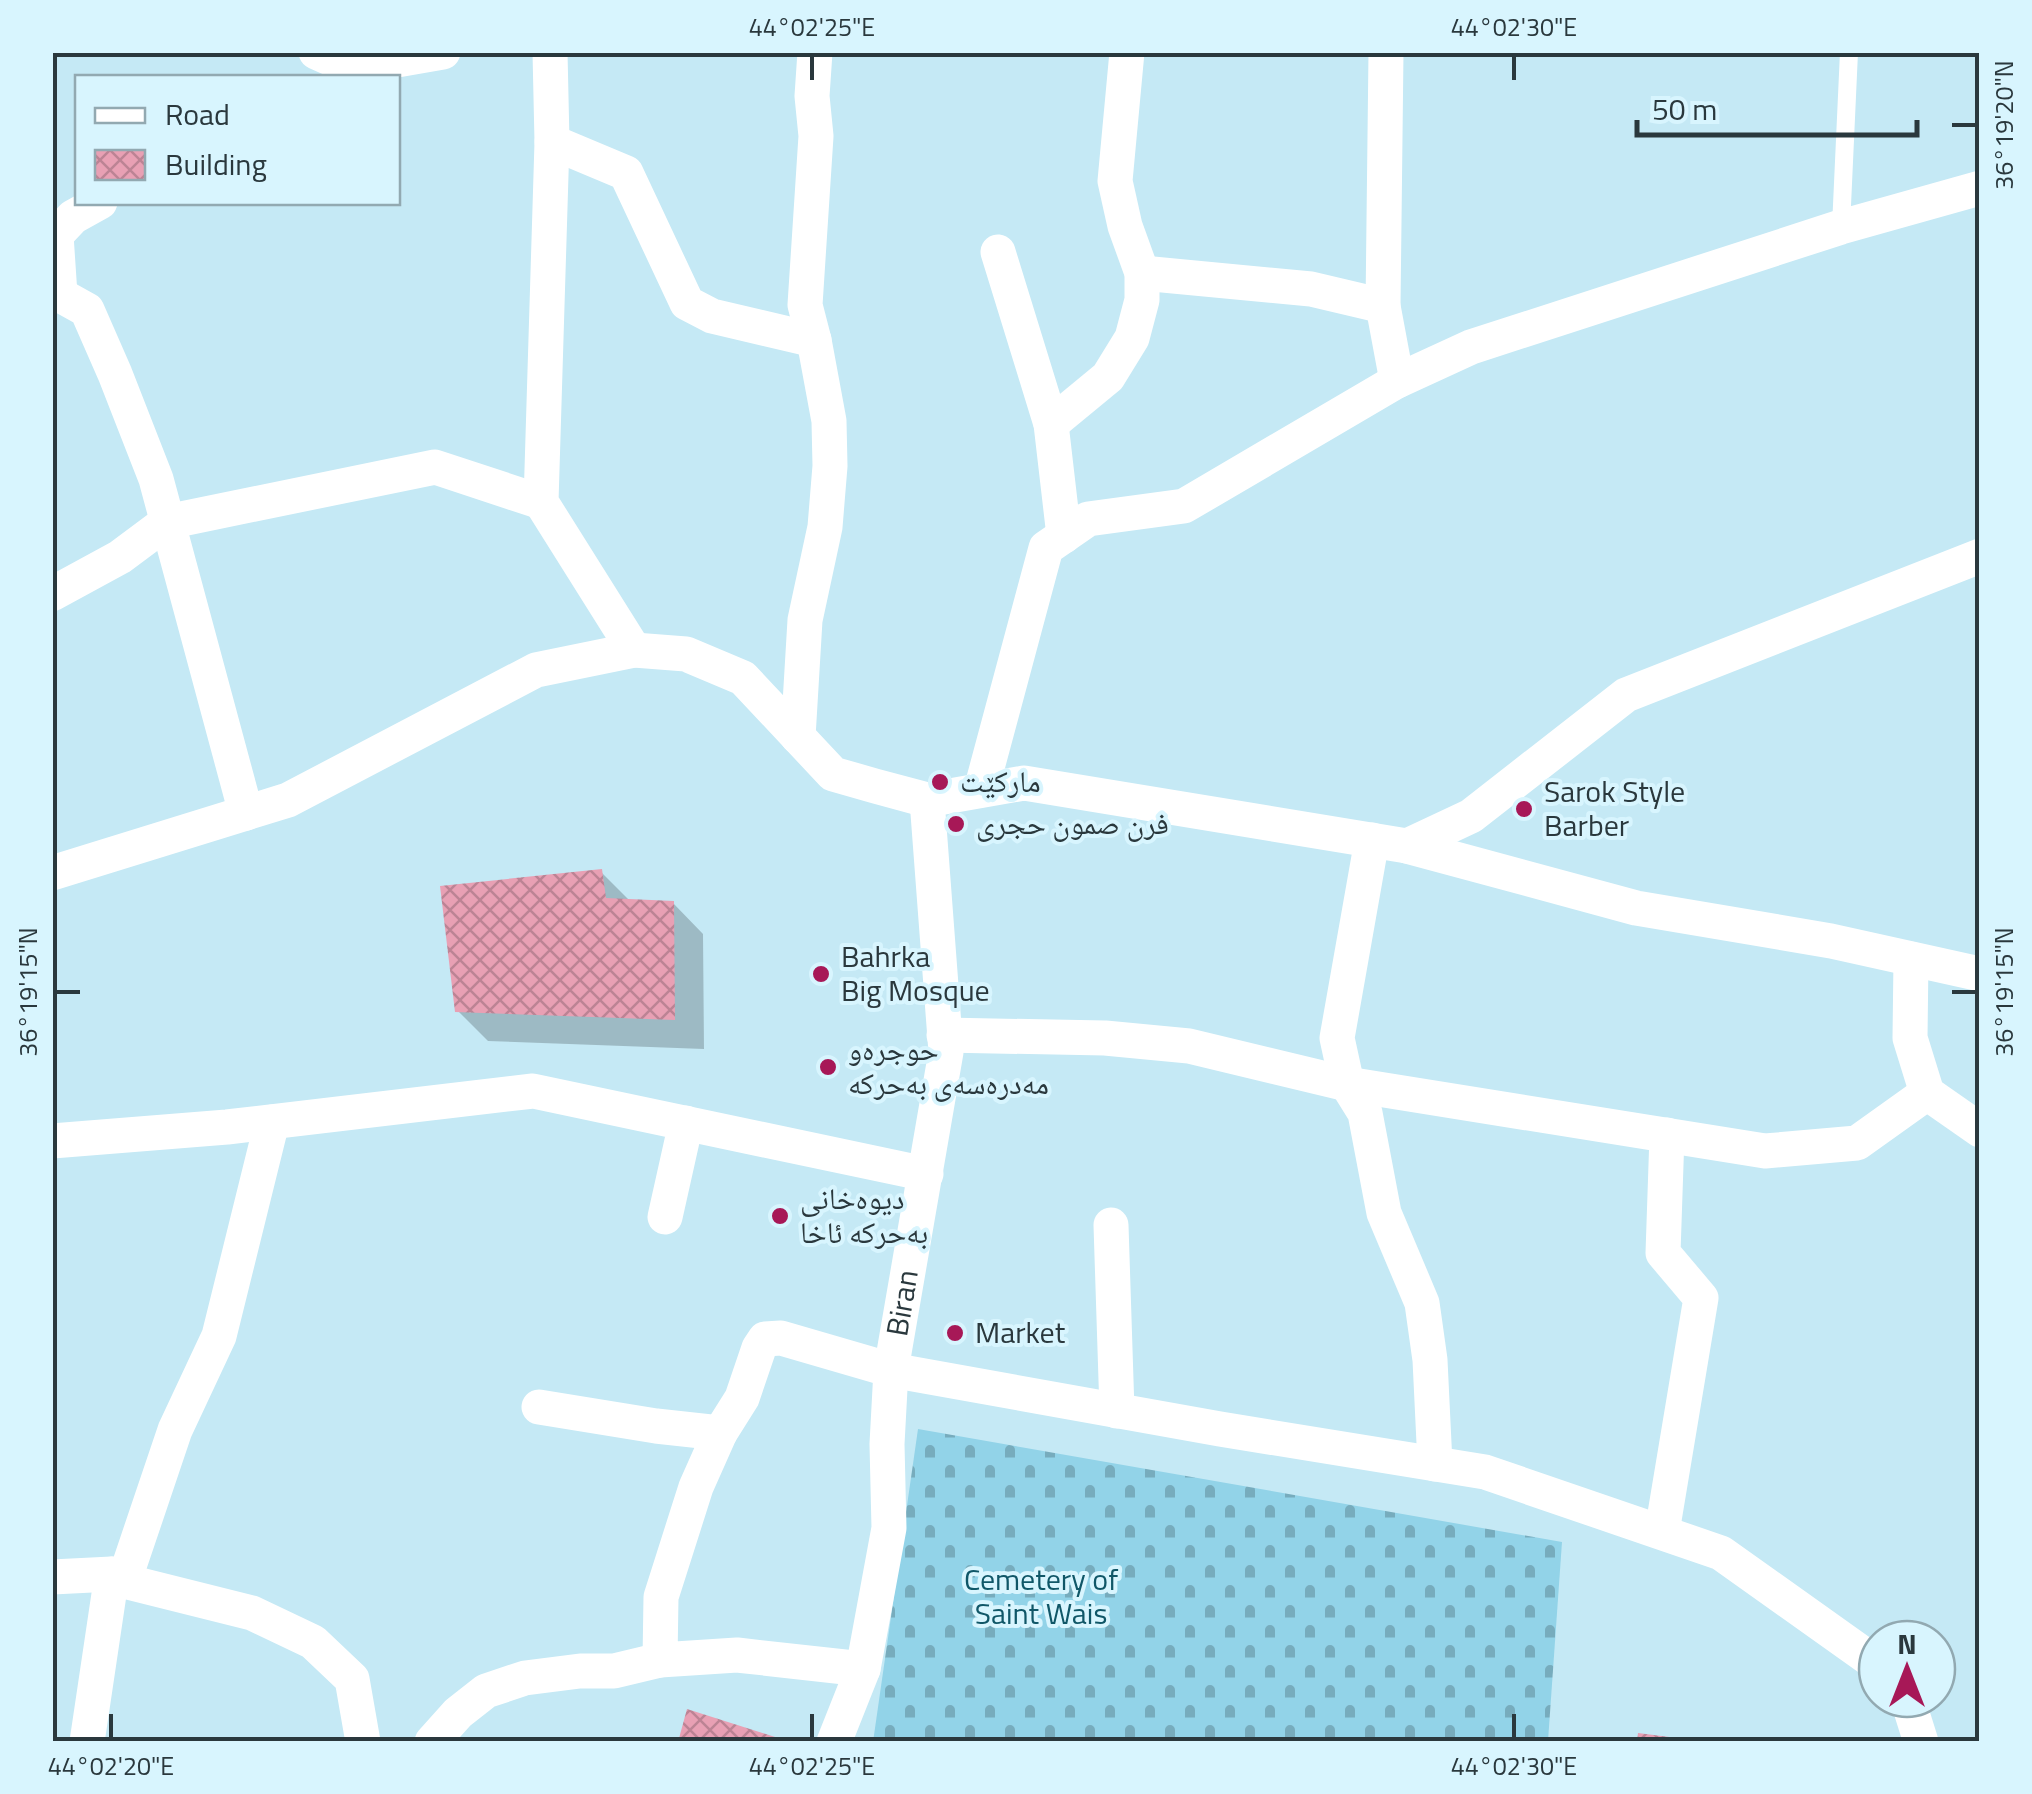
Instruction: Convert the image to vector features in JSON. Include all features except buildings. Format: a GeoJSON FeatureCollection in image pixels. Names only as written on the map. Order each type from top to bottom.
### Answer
{"type":"FeatureCollection","features":[{"type":"Feature","properties":{"kind":"street"},"geometry":{"type":"LineString","coordinates":[[328,65],[374,64],[443,52]]}},
{"type":"Feature","properties":{"kind":"street"},"geometry":{"type":"LineString","coordinates":[[550,52],[552,142],[541,502],[634,650]]}},
{"type":"Feature","properties":{"kind":"street"},"geometry":{"type":"LineString","coordinates":[[798,737],[805,620],[826,527],[830,466],[830,421],[805,305],[816,136],[812,96],[816,52]]}},
{"type":"Feature","properties":{"kind":"street"},"geometry":{"type":"LineString","coordinates":[[1051,424],[1108,377],[1132,338],[1142,300],[1142,273],[1115,181],[1127,52]]}},
{"type":"Feature","properties":{"kind":"street"},"geometry":{"type":"LineString","coordinates":[[1386,52],[1384,306],[1397,381]]}},
{"type":"Feature","properties":{"kind":"street"},"geometry":{"type":"LineString","coordinates":[[552,142],[626,173],[686,303],[712,316],[814,340]]}},
{"type":"Feature","properties":{"kind":"street"},"geometry":{"type":"LineString","coordinates":[[981,790],[1046,548],[1088,519],[1184,506],[1397,381],[1471,347],[1842,227],[1980,188]]}},
{"type":"Feature","properties":{"kind":"street"},"geometry":{"type":"LineString","coordinates":[[95,205],[73,217],[56,236],[56,295],[86,310],[149,462],[246,813]]}},
{"type":"Feature","properties":{"kind":"street"},"geometry":{"type":"LineString","coordinates":[[998,252],[1051,424],[1064,536]]}},
{"type":"Feature","properties":{"kind":"street"},"geometry":{"type":"LineString","coordinates":[[1142,273],[1311,289],[1384,306]]}},
{"type":"Feature","properties":{"kind":"street"},"geometry":{"type":"LineString","coordinates":[[52,594],[120,558],[168,522],[434,467],[541,502]]}},
{"type":"Feature","properties":{"kind":"street"},"geometry":{"type":"LineString","coordinates":[[1407,846],[1471,816],[1626,695],[1980,556]]}},
{"type":"Feature","properties":{"kind":"street"},"geometry":{"type":"LineString","coordinates":[[52,873],[288,800],[536,670],[634,650],[686,654],[742,678],[833,774],[928,800],[1024,783],[1372,840],[1636,908],[1832,940],[1980,974]]}},
{"type":"Feature","properties":{"kind":"street","name":"Biran"},"geometry":{"type":"LineString","coordinates":[[834,1742],[863,1669],[889,1528],[887,1444],[891,1370],[946,1052],[928,800]]}},
{"type":"Feature","properties":{"kind":"street"},"geometry":{"type":"LineString","coordinates":[[1372,840],[1337,1038],[1346,1084],[1365,1114],[1384,1213],[1422,1303],[1430,1360],[1435,1464]]}},
{"type":"Feature","properties":{"kind":"street"},"geometry":{"type":"LineString","coordinates":[[1911,959],[1910,1038],[1927,1093],[1980,1130]]}},
{"type":"Feature","properties":{"kind":"street"},"geometry":{"type":"LineString","coordinates":[[944,1035],[1105,1038],[1189,1046],[1346,1084],[1765,1151],[1857,1143],[1927,1093]]}},
{"type":"Feature","properties":{"kind":"street"},"geometry":{"type":"LineString","coordinates":[[52,1140],[227,1127],[533,1091],[926,1174]]}},
{"type":"Feature","properties":{"kind":"street"},"geometry":{"type":"LineString","coordinates":[[88,1742],[118,1578],[175,1430],[220,1336],[272,1122]]}},
{"type":"Feature","properties":{"kind":"street"},"geometry":{"type":"LineString","coordinates":[[665,1217],[686,1123]]}},
{"type":"Feature","properties":{"kind":"street"},"geometry":{"type":"LineString","coordinates":[[1662,1532],[1701,1298],[1663,1253],[1667,1135]]}},
{"type":"Feature","properties":{"kind":"street"},"geometry":{"type":"LineString","coordinates":[[1111,1225],[1117,1410]]}},
{"type":"Feature","properties":{"kind":"street"},"geometry":{"type":"LineString","coordinates":[[660,1660],[661,1597],[696,1487],[720,1433],[742,1398],[759,1348],[765,1340],[781,1338],[891,1370],[1486,1472],[1721,1553],[1857,1650]]}},
{"type":"Feature","properties":{"kind":"street"},"geometry":{"type":"LineString","coordinates":[[538,1407],[720,1433]]}},
{"type":"Feature","properties":{"kind":"street"},"geometry":{"type":"LineString","coordinates":[[52,1577],[118,1578],[252,1613],[313,1642],[352,1679],[363,1742]]}},
{"type":"Feature","properties":{"kind":"street"},"geometry":{"type":"LineString","coordinates":[[432,1742],[458,1713],[486,1691],[526,1678],[614,1671],[660,1660],[737,1655],[863,1669]]}},
{"type":"Feature","properties":{"kind":"lane"},"geometry":{"type":"LineString","coordinates":[[1842,227],[1849,52]]}},
{"type":"Feature","properties":{"kind":"green space","name":"Cemetery of Saint Wais"},"geometry":{"type":"Polygon","coordinates":[[[918,1429],[1562,1542],[1548,1741],[873,1742],[918,1429]]]}},
{"type":"Feature","properties":{"kind":"place","name":"مارکێت"},"geometry":{"type":"Point","coordinates":[940,782]}},
{"type":"Feature","properties":{"kind":"place","name":"Sarok Style Barber"},"geometry":{"type":"Point","coordinates":[1524,809]}},
{"type":"Feature","properties":{"kind":"place","name":"فرن صمون حجری"},"geometry":{"type":"Point","coordinates":[956,824]}},
{"type":"Feature","properties":{"kind":"place","name":"Bahrka Big Mosque"},"geometry":{"type":"Point","coordinates":[821,974]}},
{"type":"Feature","properties":{"kind":"place","name":"حوجره‌و مه‌دره‌سه‌ی به‌حرکه"},"geometry":{"type":"Point","coordinates":[828,1067]}},
{"type":"Feature","properties":{"kind":"place","name":"دیوەخانی بەحرکە ئاخا"},"geometry":{"type":"Point","coordinates":[780,1216]}},
{"type":"Feature","properties":{"kind":"place","name":"Market"},"geometry":{"type":"Point","coordinates":[955,1333]}}]}
